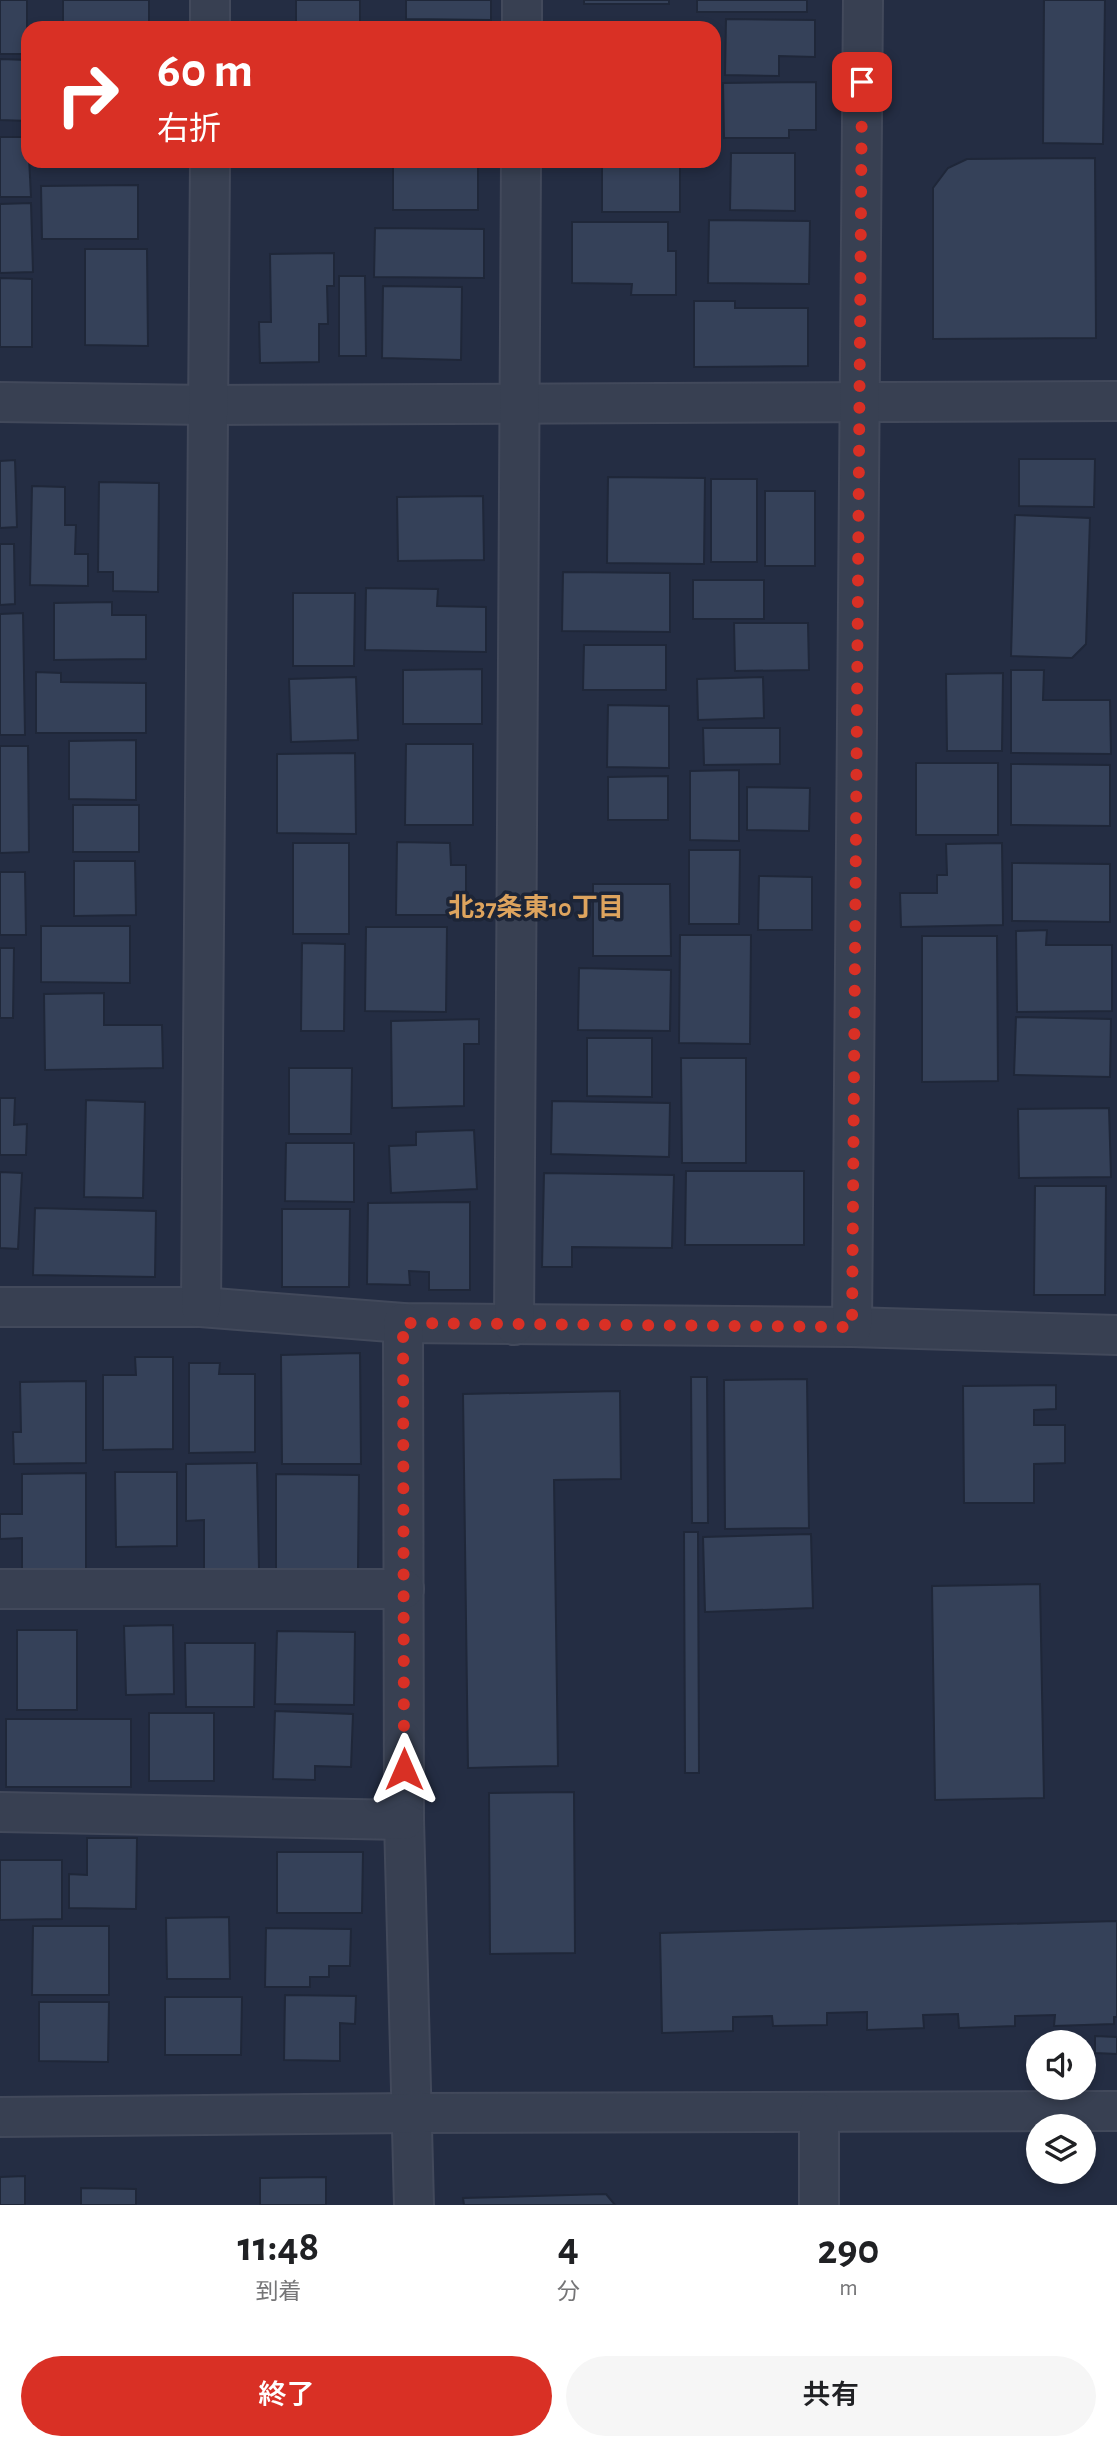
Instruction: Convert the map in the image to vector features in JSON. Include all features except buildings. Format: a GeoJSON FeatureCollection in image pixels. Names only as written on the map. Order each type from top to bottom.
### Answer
{"type":"FeatureCollection","features":[{"type":"Feature","properties":{"kind":"street"},"geometry":{"type":"LineString","coordinates":[[210,0],[210,21]]}},
{"type":"Feature","properties":{"kind":"street"},"geometry":{"type":"LineString","coordinates":[[522,0],[522,21]]}},
{"type":"Feature","properties":{"kind":"street"},"geometry":{"type":"LineString","coordinates":[[852,1327],[863,0]]}},
{"type":"Feature","properties":{"kind":"street"},"geometry":{"type":"LineString","coordinates":[[201,1307],[210,168]]}},
{"type":"Feature","properties":{"kind":"street"},"geometry":{"type":"LineString","coordinates":[[514,1325],[521,168]]}},
{"type":"Feature","properties":{"kind":"street"},"geometry":{"type":"LineString","coordinates":[[0,402],[208,405],[1117,401]]}},
{"type":"Feature","properties":{"kind":"street"},"geometry":{"type":"LineString","coordinates":[[0,1307],[201,1307],[403,1323],[852,1327],[1117,1335]]}},
{"type":"Feature","properties":{"kind":"street"},"geometry":{"type":"LineString","coordinates":[[403,1323],[404,1820],[414,2205]]}},
{"type":"Feature","properties":{"kind":"street"},"geometry":{"type":"LineString","coordinates":[[0,1589],[404,1589]]}},
{"type":"Feature","properties":{"kind":"street"},"geometry":{"type":"LineString","coordinates":[[0,1812],[404,1820]]}},
{"type":"Feature","properties":{"kind":"street"},"geometry":{"type":"LineString","coordinates":[[0,2117],[1117,2111]]}},
{"type":"Feature","properties":{"kind":"street"},"geometry":{"type":"LineString","coordinates":[[819,2113],[819,2205]]}},
{"type":"Feature","properties":{"kind":"district","name":"北37条東10丁目"},"geometry":{"type":"Point","coordinates":[536,908]}},
{"type":"Feature","properties":{"kind":"route"},"geometry":{"type":"LineString","coordinates":[[404,1769],[403,1323],[852,1327],[862,82]]}}]}
